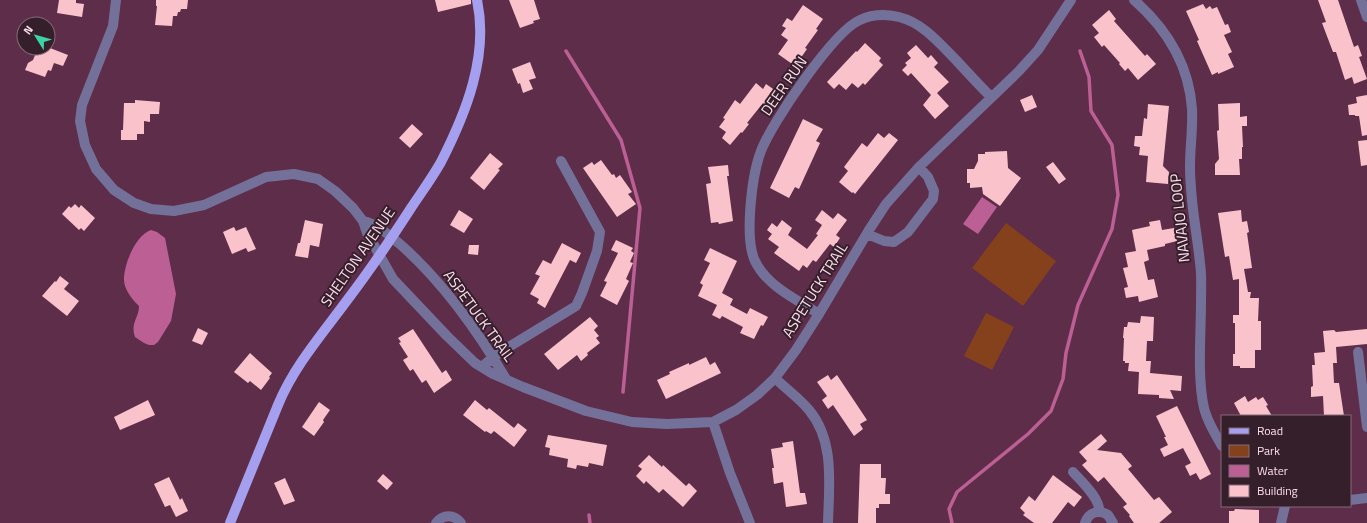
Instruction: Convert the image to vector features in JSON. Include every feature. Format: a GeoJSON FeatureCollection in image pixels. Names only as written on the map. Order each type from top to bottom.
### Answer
{"type":"FeatureCollection","features":[{"type":"Feature","properties":{"kind":"main road","name":"SHELTON AVENUE"},"geometry":{"type":"LineString","coordinates":[[230,523],[284,390],[306,355],[380,256],[440,163],[466,106],[478,60],[480,35],[477,0]]}},
{"type":"Feature","properties":{"kind":"street"},"geometry":{"type":"LineString","coordinates":[[116,0],[113,26],[82,105],[80,121],[85,145],[96,169],[114,190],[134,203],[151,209],[174,211],[204,205],[266,178],[294,174],[318,180],[335,191],[353,208],[363,222]]}},
{"type":"Feature","properties":{"kind":"street","name":"ASPETUCK TRAIL"},"geometry":{"type":"LineString","coordinates":[[363,222],[367,233],[393,279],[469,358],[482,367],[560,402],[586,411],[632,422],[667,424],[713,422],[757,395],[775,378],[796,350],[819,314],[886,204],[919,166],[1019,71],[1038,50],[1072,0]]}},
{"type":"Feature","properties":{"kind":"street","name":"NAVAJO LOOP"},"geometry":{"type":"LineString","coordinates":[[1134,0],[1146,10],[1162,28],[1173,45],[1181,60],[1192,108],[1190,166],[1192,201],[1200,265],[1201,378],[1204,408],[1210,425],[1221,444]]}},
{"type":"Feature","properties":{"kind":"street"},"geometry":{"type":"LineString","coordinates":[[1361,0],[1367,17]]}},
{"type":"Feature","properties":{"kind":"street","name":"DEER RUN"},"geometry":{"type":"LineString","coordinates":[[819,314],[771,282],[755,260],[752,251],[750,228],[752,197],[761,150],[788,102],[829,48],[845,30],[860,20],[877,15],[899,17],[919,25],[933,36],[991,97]]}},
{"type":"Feature","properties":{"kind":"street"},"geometry":{"type":"LineString","coordinates":[[482,367],[492,358],[576,306],[598,251],[600,232],[560,161]]}},
{"type":"Feature","properties":{"kind":"street"},"geometry":{"type":"LineString","coordinates":[[867,234],[884,241],[894,242],[908,232],[933,199],[934,191],[928,177],[919,166]]}},
{"type":"Feature","properties":{"kind":"street","name":"ASPETUCK TRAIL"},"geometry":{"type":"LineString","coordinates":[[363,222],[373,225],[392,238],[429,272],[447,292],[506,379]]}},
{"type":"Feature","properties":{"kind":"street"},"geometry":{"type":"LineString","coordinates":[[1358,352],[1367,427]]}},
{"type":"Feature","properties":{"kind":"street"},"geometry":{"type":"LineString","coordinates":[[775,378],[808,409],[821,429],[828,455],[828,523]]}},
{"type":"Feature","properties":{"kind":"street"},"geometry":{"type":"LineString","coordinates":[[713,422],[730,473],[750,523]]}},
{"type":"Feature","properties":{"kind":"street"},"geometry":{"type":"LineString","coordinates":[[1073,472],[1094,497],[1100,507],[1099,512]]}},
{"type":"Feature","properties":{"kind":"street"},"geometry":{"type":"LineString","coordinates":[[1351,500],[1367,498]]}},
{"type":"Feature","properties":{"kind":"street"},"geometry":{"type":"LineString","coordinates":[[1281,523],[1285,507]]}},
{"type":"Feature","properties":{"kind":"street"},"geometry":{"type":"LineString","coordinates":[[1085,523],[1090,515],[1099,512],[1108,515],[1113,523]]}},
{"type":"Feature","properties":{"kind":"street"},"geometry":{"type":"LineString","coordinates":[[436,523],[440,518],[449,516],[456,518],[461,523]]}},
{"type":"Feature","properties":{"kind":"green space"},"geometry":{"type":"Polygon","coordinates":[[[1006,223],[1056,261],[1023,306],[972,268],[1006,223]]]}},
{"type":"Feature","properties":{"kind":"green space"},"geometry":{"type":"Polygon","coordinates":[[[986,313],[1014,327],[992,370],[964,356],[986,313]]]}},
{"type":"Feature","properties":{"kind":"water"},"geometry":{"type":"Polygon","coordinates":[[[982,197],[997,207],[978,234],[963,224],[982,197]]]}},
{"type":"Feature","properties":{"kind":"water"},"geometry":{"type":"Polygon","coordinates":[[[151,230],[157,232],[165,238],[176,294],[171,321],[158,342],[154,345],[144,343],[135,337],[134,324],[139,306],[128,293],[124,281],[125,271],[132,250],[141,237],[151,230]]]}},
{"type":"Feature","properties":{"kind":"building"},"geometry":{"type":"Polygon","coordinates":[[[59,0],[76,0],[76,3],[84,4],[82,17],[57,13],[59,0]]]}},
{"type":"Feature","properties":{"kind":"building"},"geometry":{"type":"Polygon","coordinates":[[[156,0],[188,0],[187,9],[181,9],[177,16],[173,16],[172,26],[155,25],[157,6],[156,0]]]}},
{"type":"Feature","properties":{"kind":"building"},"geometry":{"type":"Polygon","coordinates":[[[435,0],[471,0],[471,4],[438,12],[435,0]]]}},
{"type":"Feature","properties":{"kind":"building"},"geometry":{"type":"Polygon","coordinates":[[[509,0],[534,0],[540,19],[520,28],[509,0]]]}},
{"type":"Feature","properties":{"kind":"building"},"geometry":{"type":"Polygon","coordinates":[[[1318,0],[1338,0],[1354,47],[1358,45],[1362,56],[1359,57],[1367,79],[1354,84],[1352,77],[1345,80],[1336,52],[1333,52],[1322,23],[1326,22],[1318,0]]]}},
{"type":"Feature","properties":{"kind":"building"},"geometry":{"type":"Polygon","coordinates":[[[1203,4],[1206,9],[1210,6],[1212,9],[1217,7],[1225,25],[1228,24],[1231,32],[1224,35],[1232,52],[1228,54],[1234,67],[1218,74],[1218,72],[1212,75],[1186,11],[1203,4]]]}},
{"type":"Feature","properties":{"kind":"building"},"geometry":{"type":"Polygon","coordinates":[[[803,5],[823,19],[816,29],[818,30],[805,48],[807,49],[795,66],[778,54],[788,40],[781,35],[786,28],[782,26],[787,18],[792,21],[803,5]]]}},
{"type":"Feature","properties":{"kind":"building"},"geometry":{"type":"Polygon","coordinates":[[[1109,10],[1116,19],[1114,21],[1145,56],[1147,54],[1156,64],[1138,80],[1128,68],[1125,71],[1104,45],[1102,47],[1094,37],[1099,33],[1092,25],[1109,10]]]}},
{"type":"Feature","properties":{"kind":"building"},"geometry":{"type":"Polygon","coordinates":[[[865,43],[881,58],[879,61],[883,65],[865,85],[863,83],[858,88],[852,83],[846,90],[839,84],[834,89],[827,82],[865,43]]]}},
{"type":"Feature","properties":{"kind":"building"},"geometry":{"type":"Polygon","coordinates":[[[916,45],[928,58],[931,55],[938,63],[934,67],[949,82],[937,93],[949,106],[935,119],[923,105],[931,95],[911,73],[908,76],[902,70],[907,65],[905,63],[911,58],[907,53],[916,45]]]}},
{"type":"Feature","properties":{"kind":"building"},"geometry":{"type":"Polygon","coordinates":[[[56,50],[68,55],[63,66],[54,63],[51,71],[48,70],[45,77],[25,70],[28,63],[33,60],[35,56],[56,56],[56,50]]]}},
{"type":"Feature","properties":{"kind":"building"},"geometry":{"type":"Polygon","coordinates":[[[530,62],[536,78],[529,80],[533,89],[523,93],[520,83],[518,84],[512,69],[530,62]]]}},
{"type":"Feature","properties":{"kind":"building"},"geometry":{"type":"Polygon","coordinates":[[[756,83],[763,89],[766,84],[776,91],[765,105],[763,103],[747,123],[749,124],[742,133],[741,132],[730,145],[722,138],[726,132],[719,127],[735,100],[740,104],[756,83]]]}},
{"type":"Feature","properties":{"kind":"building"},"geometry":{"type":"Polygon","coordinates":[[[1032,95],[1037,107],[1025,112],[1020,100],[1032,95]]]}},
{"type":"Feature","properties":{"kind":"building"},"geometry":{"type":"Polygon","coordinates":[[[1367,95],[1367,135],[1362,136],[1359,116],[1349,115],[1348,105],[1357,103],[1356,97],[1367,95]]]}},
{"type":"Feature","properties":{"kind":"building"},"geometry":{"type":"Polygon","coordinates":[[[135,100],[160,102],[159,114],[150,114],[150,122],[144,121],[144,134],[137,134],[137,140],[121,140],[124,103],[135,103],[135,100]]]}},
{"type":"Feature","properties":{"kind":"building"},"geometry":{"type":"Polygon","coordinates":[[[1240,103],[1240,117],[1247,116],[1247,126],[1242,126],[1243,147],[1242,159],[1239,159],[1240,175],[1215,175],[1215,164],[1219,159],[1217,131],[1219,130],[1218,104],[1240,103]]]}},
{"type":"Feature","properties":{"kind":"building"},"geometry":{"type":"Polygon","coordinates":[[[1148,104],[1169,106],[1163,166],[1169,172],[1168,184],[1146,182],[1148,156],[1139,155],[1140,147],[1134,146],[1135,136],[1142,136],[1144,118],[1147,119],[1148,104]]]}},
{"type":"Feature","properties":{"kind":"building"},"geometry":{"type":"Polygon","coordinates":[[[803,119],[823,129],[816,141],[820,143],[799,189],[795,187],[789,198],[770,188],[803,119]]]}},
{"type":"Feature","properties":{"kind":"building"},"geometry":{"type":"Polygon","coordinates":[[[412,124],[423,134],[410,148],[399,138],[412,124]]]}},
{"type":"Feature","properties":{"kind":"building"},"geometry":{"type":"Polygon","coordinates":[[[878,133],[884,138],[889,133],[898,140],[855,194],[853,192],[852,193],[839,182],[848,171],[844,167],[862,143],[867,147],[878,133]]]}},
{"type":"Feature","properties":{"kind":"building"},"geometry":{"type":"Polygon","coordinates":[[[1367,140],[1367,165],[1361,166],[1358,141],[1367,140]]]}},
{"type":"Feature","properties":{"kind":"building"},"geometry":{"type":"Polygon","coordinates":[[[1007,151],[1008,168],[1021,178],[1000,206],[983,194],[982,187],[970,188],[970,183],[967,183],[967,169],[974,169],[978,161],[978,154],[985,154],[985,152],[1007,151]]]}},
{"type":"Feature","properties":{"kind":"building"},"geometry":{"type":"Polygon","coordinates":[[[490,153],[503,164],[484,190],[470,178],[490,153]]]}},
{"type":"Feature","properties":{"kind":"building"},"geometry":{"type":"Polygon","coordinates":[[[601,160],[612,175],[614,174],[616,178],[620,175],[632,192],[628,194],[636,204],[617,217],[583,168],[592,162],[594,165],[601,160]]]}},
{"type":"Feature","properties":{"kind":"building"},"geometry":{"type":"Polygon","coordinates":[[[1053,162],[1066,179],[1059,184],[1046,167],[1053,162]]]}},
{"type":"Feature","properties":{"kind":"building"},"geometry":{"type":"Polygon","coordinates":[[[728,165],[729,176],[727,176],[733,221],[719,224],[718,222],[711,223],[706,184],[711,183],[708,167],[728,165]]]}},
{"type":"Feature","properties":{"kind":"building"},"geometry":{"type":"Polygon","coordinates":[[[75,204],[79,208],[81,205],[95,218],[84,231],[81,228],[79,230],[62,214],[69,206],[71,208],[75,204]]]}},
{"type":"Feature","properties":{"kind":"building"},"geometry":{"type":"Polygon","coordinates":[[[459,210],[473,219],[464,233],[450,225],[459,210]]]}},
{"type":"Feature","properties":{"kind":"building"},"geometry":{"type":"Polygon","coordinates":[[[822,210],[833,219],[838,213],[847,220],[836,235],[840,238],[834,247],[830,244],[816,262],[813,260],[807,268],[803,265],[799,271],[774,253],[779,247],[768,239],[772,234],[767,230],[772,223],[777,227],[782,220],[792,228],[788,235],[807,249],[818,235],[816,234],[822,225],[815,220],[822,210]]]}},
{"type":"Feature","properties":{"kind":"building"},"geometry":{"type":"Polygon","coordinates":[[[1241,210],[1242,222],[1247,221],[1249,232],[1247,233],[1252,268],[1244,269],[1248,292],[1251,292],[1250,298],[1259,298],[1258,321],[1261,321],[1261,350],[1255,350],[1255,368],[1240,368],[1240,366],[1233,366],[1233,354],[1235,354],[1235,323],[1233,323],[1233,315],[1239,315],[1239,279],[1233,280],[1229,256],[1225,257],[1218,213],[1241,210]]]}},
{"type":"Feature","properties":{"kind":"building"},"geometry":{"type":"Polygon","coordinates":[[[305,220],[323,224],[319,247],[310,245],[308,258],[295,256],[298,243],[300,243],[305,220]]]}},
{"type":"Feature","properties":{"kind":"building"},"geometry":{"type":"Polygon","coordinates":[[[1160,220],[1162,230],[1174,228],[1177,241],[1165,244],[1165,246],[1147,250],[1149,260],[1144,262],[1148,280],[1154,279],[1158,297],[1139,302],[1138,296],[1126,298],[1124,288],[1128,287],[1123,268],[1128,267],[1125,253],[1136,251],[1132,230],[1150,226],[1149,222],[1160,220]]]}},
{"type":"Feature","properties":{"kind":"building"},"geometry":{"type":"Polygon","coordinates":[[[234,227],[236,231],[246,227],[256,249],[248,252],[246,248],[232,254],[223,232],[234,227]]]}},
{"type":"Feature","properties":{"kind":"building"},"geometry":{"type":"Polygon","coordinates":[[[616,240],[633,248],[631,251],[634,253],[630,262],[633,263],[626,279],[629,281],[617,305],[600,296],[607,282],[604,281],[618,253],[611,250],[616,240]]]}},
{"type":"Feature","properties":{"kind":"building"},"geometry":{"type":"Polygon","coordinates":[[[562,243],[581,253],[576,263],[570,260],[545,308],[537,303],[539,299],[530,294],[540,276],[535,274],[543,260],[551,264],[562,243]]]}},
{"type":"Feature","properties":{"kind":"building"},"geometry":{"type":"Polygon","coordinates":[[[469,245],[479,245],[478,255],[468,254],[469,245]]]}},
{"type":"Feature","properties":{"kind":"building"},"geometry":{"type":"Polygon","coordinates":[[[710,248],[737,261],[722,293],[733,299],[730,305],[747,314],[750,308],[768,317],[763,326],[761,325],[754,339],[740,333],[743,327],[722,316],[720,319],[712,315],[717,305],[698,296],[703,285],[700,283],[710,263],[704,260],[710,248]]]}},
{"type":"Feature","properties":{"kind":"building"},"geometry":{"type":"Polygon","coordinates":[[[60,276],[69,283],[64,289],[79,301],[67,316],[42,296],[60,276]]]}},
{"type":"Feature","properties":{"kind":"building"},"geometry":{"type":"Polygon","coordinates":[[[1141,316],[1154,317],[1153,341],[1147,341],[1146,361],[1151,361],[1150,373],[1182,376],[1181,391],[1170,390],[1174,399],[1159,398],[1159,395],[1138,394],[1139,372],[1128,371],[1129,363],[1125,363],[1125,361],[1123,361],[1124,327],[1127,327],[1128,322],[1140,323],[1141,316]]]}},
{"type":"Feature","properties":{"kind":"building"},"geometry":{"type":"Polygon","coordinates":[[[590,317],[598,326],[594,330],[599,336],[596,338],[600,343],[587,353],[588,355],[581,361],[577,355],[558,370],[544,354],[590,317]]]}},
{"type":"Feature","properties":{"kind":"building"},"geometry":{"type":"Polygon","coordinates":[[[198,328],[208,333],[202,345],[192,341],[198,328]]]}},
{"type":"Feature","properties":{"kind":"building"},"geometry":{"type":"Polygon","coordinates":[[[413,329],[442,373],[446,370],[452,380],[434,393],[426,380],[422,383],[413,369],[410,371],[403,360],[408,357],[399,343],[401,342],[398,338],[413,329]]]}},
{"type":"Feature","properties":{"kind":"building"},"geometry":{"type":"Polygon","coordinates":[[[1367,329],[1367,344],[1336,347],[1337,363],[1333,363],[1334,383],[1339,383],[1344,415],[1324,415],[1323,396],[1311,397],[1311,387],[1313,386],[1312,365],[1315,365],[1314,353],[1325,352],[1323,331],[1334,330],[1336,332],[1367,329]]]}},
{"type":"Feature","properties":{"kind":"building"},"geometry":{"type":"Polygon","coordinates":[[[250,353],[272,373],[261,390],[250,381],[248,383],[234,372],[250,353]]]}},
{"type":"Feature","properties":{"kind":"building"},"geometry":{"type":"Polygon","coordinates":[[[706,357],[710,365],[715,362],[721,373],[666,399],[657,380],[670,374],[669,372],[706,357]]]}},
{"type":"Feature","properties":{"kind":"building"},"geometry":{"type":"Polygon","coordinates":[[[828,375],[831,380],[837,375],[867,420],[860,424],[863,429],[854,436],[833,405],[828,409],[822,400],[827,396],[817,382],[828,375]]]}},
{"type":"Feature","properties":{"kind":"building"},"geometry":{"type":"Polygon","coordinates":[[[1245,396],[1248,402],[1256,397],[1258,400],[1263,397],[1271,415],[1240,415],[1234,403],[1245,396]]]}},
{"type":"Feature","properties":{"kind":"building"},"geometry":{"type":"Polygon","coordinates":[[[148,400],[155,415],[120,430],[114,417],[148,400]]]}},
{"type":"Feature","properties":{"kind":"building"},"geometry":{"type":"Polygon","coordinates":[[[475,400],[487,410],[489,408],[514,428],[518,423],[527,430],[514,447],[494,431],[491,434],[486,431],[485,432],[463,415],[475,400]]]}},
{"type":"Feature","properties":{"kind":"building"},"geometry":{"type":"Polygon","coordinates":[[[319,402],[330,410],[314,436],[302,427],[319,402]]]}},
{"type":"Feature","properties":{"kind":"building"},"geometry":{"type":"Polygon","coordinates":[[[1177,406],[1211,474],[1200,480],[1196,473],[1190,476],[1185,466],[1191,463],[1183,448],[1164,457],[1160,449],[1168,445],[1164,437],[1166,437],[1156,416],[1177,406]]]}},
{"type":"Feature","properties":{"kind":"building"},"geometry":{"type":"Polygon","coordinates":[[[1101,434],[1107,441],[1097,450],[1121,453],[1132,466],[1128,469],[1154,500],[1159,497],[1172,512],[1159,523],[1134,523],[1129,516],[1130,515],[1123,507],[1127,504],[1104,477],[1098,482],[1082,465],[1087,461],[1079,452],[1101,434]]]}},
{"type":"Feature","properties":{"kind":"building"},"geometry":{"type":"Polygon","coordinates":[[[548,435],[607,445],[603,466],[589,463],[588,467],[577,465],[576,469],[567,467],[568,459],[549,455],[550,448],[545,447],[548,435]]]}},
{"type":"Feature","properties":{"kind":"building"},"geometry":{"type":"Polygon","coordinates":[[[793,441],[800,493],[805,493],[807,504],[786,507],[783,482],[774,484],[772,468],[774,468],[771,449],[783,447],[782,443],[793,441]]]}},
{"type":"Feature","properties":{"kind":"building"},"geometry":{"type":"Polygon","coordinates":[[[649,455],[662,467],[663,465],[686,486],[689,483],[697,491],[683,507],[663,489],[659,493],[646,481],[644,484],[636,476],[642,469],[638,466],[649,455]]]}},
{"type":"Feature","properties":{"kind":"building"},"geometry":{"type":"Polygon","coordinates":[[[860,464],[881,464],[881,478],[886,478],[885,494],[890,494],[890,504],[879,504],[879,508],[876,508],[876,523],[858,523],[860,464]]]}},
{"type":"Feature","properties":{"kind":"building"},"geometry":{"type":"Polygon","coordinates":[[[383,474],[393,483],[387,490],[377,481],[383,474]]]}},
{"type":"Feature","properties":{"kind":"building"},"geometry":{"type":"Polygon","coordinates":[[[1053,475],[1082,497],[1074,507],[1068,502],[1052,523],[1034,523],[1023,515],[1025,513],[1020,508],[1029,496],[1035,501],[1053,475]]]}},
{"type":"Feature","properties":{"kind":"building"},"geometry":{"type":"Polygon","coordinates":[[[169,477],[180,500],[182,498],[188,511],[176,517],[170,505],[165,507],[154,484],[169,477]]]}},
{"type":"Feature","properties":{"kind":"building"},"geometry":{"type":"Polygon","coordinates":[[[285,478],[295,501],[284,505],[274,483],[285,478]]]}},
{"type":"Feature","properties":{"kind":"building"},"geometry":{"type":"Polygon","coordinates":[[[1235,509],[1259,510],[1259,523],[1229,523],[1229,511],[1234,511],[1235,509]]]}},
{"type":"Feature","properties":{"kind":"waterway"},"geometry":{"type":"LineString","coordinates":[[566,51],[621,140],[640,208],[623,392]]}},
{"type":"Feature","properties":{"kind":"waterway"},"geometry":{"type":"LineString","coordinates":[[952,523],[949,509],[957,492],[1028,434],[1051,411],[1063,379],[1066,353],[1078,305],[1112,229],[1118,195],[1112,145],[1091,111],[1089,77],[1080,51]]}},
{"type":"Feature","properties":{"kind":"waterway"},"geometry":{"type":"LineString","coordinates":[[589,515],[590,523]]}}]}
